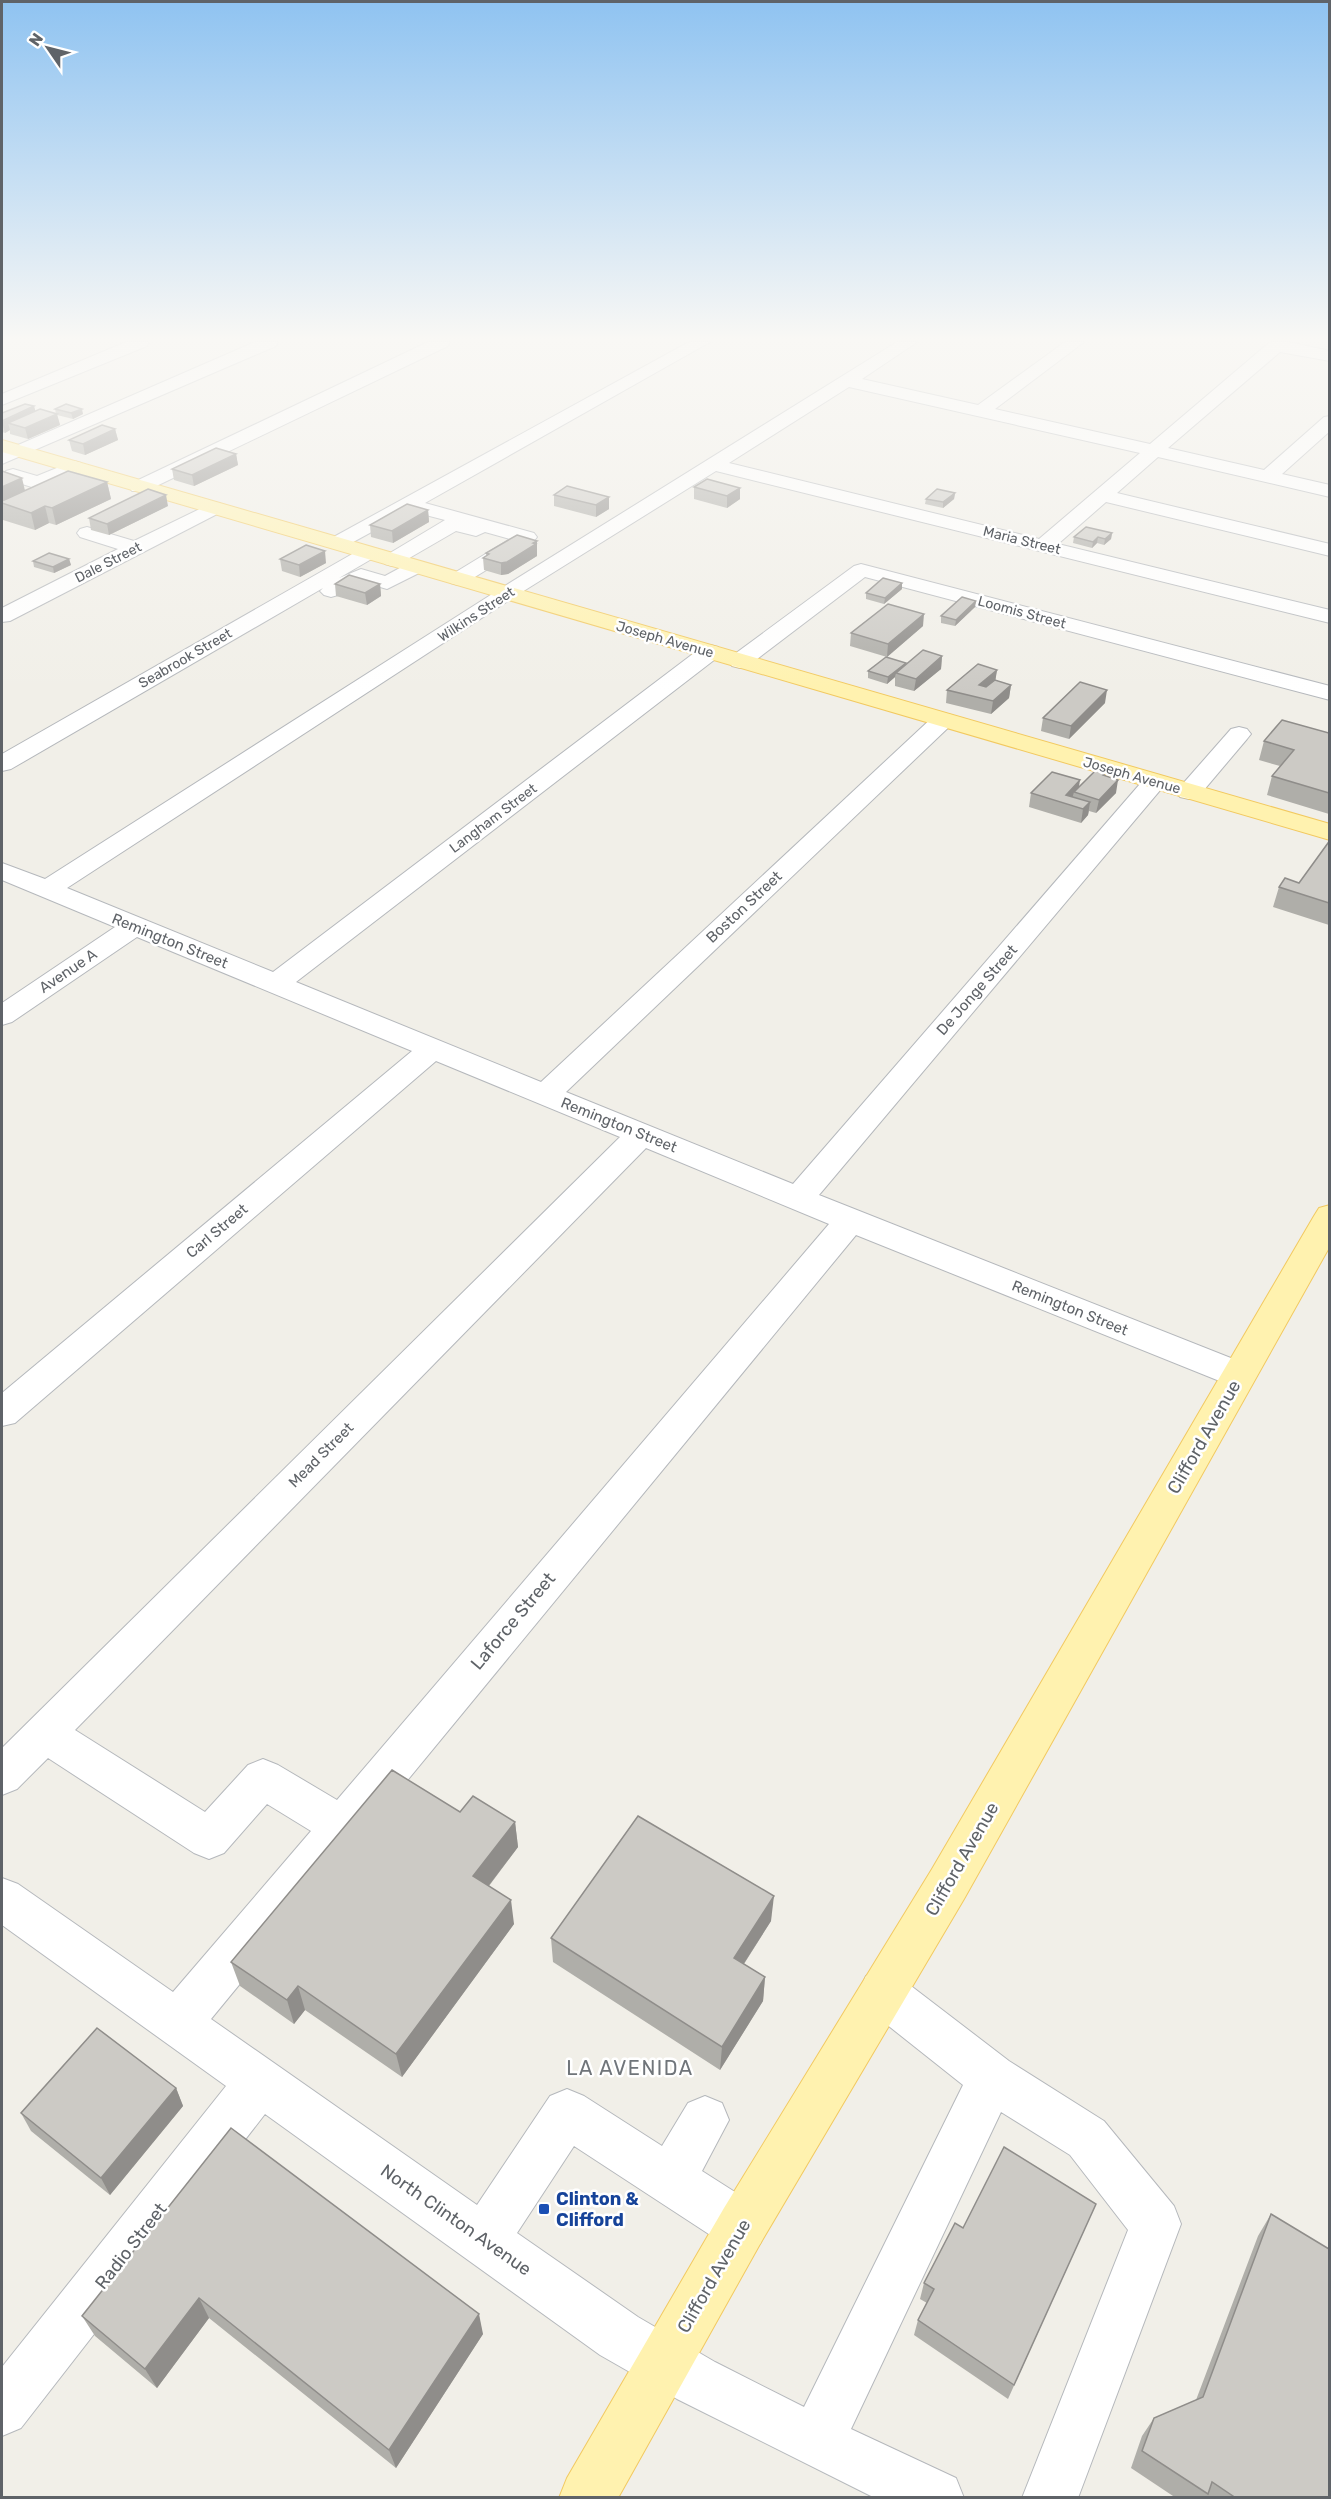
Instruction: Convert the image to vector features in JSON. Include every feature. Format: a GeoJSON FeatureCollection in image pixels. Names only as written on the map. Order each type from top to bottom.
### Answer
{"type":"FeatureCollection","features":[{"type":"Feature","properties":{"kind":"main road","name":"Joseph Avenue"},"geometry":{"type":"LineString","coordinates":[[35,459],[337,543],[1329,832]]}},
{"type":"Feature","properties":{"kind":"main road","name":"Clifford Avenue"},"geometry":{"type":"LineString","coordinates":[[587,2498],[742,2226],[948,1884],[1329,1216]]}},
{"type":"Feature","properties":{"kind":"street"},"geometry":{"type":"LineString","coordinates":[[139,486],[197,459]]}},
{"type":"Feature","properties":{"kind":"street"},"geometry":{"type":"LineString","coordinates":[[337,543],[490,459]]}},
{"type":"Feature","properties":{"kind":"street","name":"Wilkins Street"},"geometry":{"type":"LineString","coordinates":[[46,890],[507,593],[725,459]]}},
{"type":"Feature","properties":{"kind":"street"},"geometry":{"type":"LineString","coordinates":[[1044,545],[1144,459]]}},
{"type":"Feature","properties":{"kind":"street"},"geometry":{"type":"LineString","coordinates":[[1182,459],[1329,491]]}},
{"type":"Feature","properties":{"kind":"street"},"geometry":{"type":"LineString","coordinates":[[1268,478],[1288,459]]}},
{"type":"Feature","properties":{"kind":"street","name":"Maria Street"},"geometry":{"type":"LineString","coordinates":[[715,465],[1329,617]]}},
{"type":"Feature","properties":{"kind":"street"},"geometry":{"type":"LineString","coordinates":[[13,475],[38,483],[82,470]]}},
{"type":"Feature","properties":{"kind":"street"},"geometry":{"type":"LineString","coordinates":[[31,499],[82,470]]}},
{"type":"Feature","properties":{"kind":"street"},"geometry":{"type":"LineString","coordinates":[[1102,495],[1329,550]]}},
{"type":"Feature","properties":{"kind":"street"},"geometry":{"type":"LineString","coordinates":[[408,504],[526,537],[458,579]]}},
{"type":"Feature","properties":{"kind":"street","name":"Dale Street"},"geometry":{"type":"LineString","coordinates":[[2,616],[214,508]]}},
{"type":"Feature","properties":{"kind":"street"},"geometry":{"type":"LineString","coordinates":[[392,560],[453,524],[490,534],[471,546]]}},
{"type":"Feature","properties":{"kind":"street"},"geometry":{"type":"LineString","coordinates":[[87,533],[135,548]]}},
{"type":"Feature","properties":{"kind":"street","name":"Seabrook Street"},"geometry":{"type":"LineString","coordinates":[[2,764],[368,553]]}},
{"type":"Feature","properties":{"kind":"street"},"geometry":{"type":"LineString","coordinates":[[312,585],[331,591],[361,575],[387,583],[450,559]]}},
{"type":"Feature","properties":{"kind":"street","name":"Loomis Street"},"geometry":{"type":"LineString","coordinates":[[740,661],[861,570],[1329,693]]}},
{"type":"Feature","properties":{"kind":"street","name":"Langham Street"},"geometry":{"type":"LineString","coordinates":[[275,984],[710,652]]}},
{"type":"Feature","properties":{"kind":"street","name":"Boston Street"},"geometry":{"type":"LineString","coordinates":[[545,1095],[943,720]]}},
{"type":"Feature","properties":{"kind":"street"},"geometry":{"type":"LineString","coordinates":[[1189,792],[1239,734]]}},
{"type":"Feature","properties":{"kind":"street","name":"De Jonge Street"},"geometry":{"type":"LineString","coordinates":[[798,1199],[1155,782]]}},
{"type":"Feature","properties":{"kind":"street","name":"Remington Street"},"geometry":{"type":"LineString","coordinates":[[2,871],[798,1199],[1239,1375]]}},
{"type":"Feature","properties":{"kind":"street","name":"Avenue A"},"geometry":{"type":"LineString","coordinates":[[2,1016],[135,926]]}},
{"type":"Feature","properties":{"kind":"street","name":"Carl Street"},"geometry":{"type":"LineString","coordinates":[[2,1413],[432,1048]]}},
{"type":"Feature","properties":{"kind":"street","name":"Mead Street"},"geometry":{"type":"LineString","coordinates":[[2,1776],[641,1134]]}},
{"type":"Feature","properties":{"kind":"street","name":"Laforce Street"},"geometry":{"type":"LineString","coordinates":[[177,2023],[850,1220]]}},
{"type":"Feature","properties":{"kind":"street"},"geometry":{"type":"LineString","coordinates":[[45,1733],[209,1839],[263,1778],[341,1826]]}},
{"type":"Feature","properties":{"kind":"street","name":"North Clinton Avenue"},"geometry":{"type":"LineString","coordinates":[[4,1905],[177,2023],[619,2336],[663,2364],[936,2498]]}},
{"type":"Feature","properties":{"kind":"street"},"geometry":{"type":"LineString","coordinates":[[882,1992],[992,2078],[1087,2138],[1156,2224],[1050,2498]]}},
{"type":"Feature","properties":{"kind":"street"},"geometry":{"type":"LineString","coordinates":[[817,2440],[992,2078]]}},
{"type":"Feature","properties":{"kind":"street","name":"Radio Street"},"geometry":{"type":"LineString","coordinates":[[2,2409],[260,2082]]}},
{"type":"Feature","properties":{"kind":"street"},"geometry":{"type":"LineString","coordinates":[[483,2240],[567,2113],[742,2226]]}},
{"type":"Feature","properties":{"kind":"street"},"geometry":{"type":"LineString","coordinates":[[670,2179],[705,2120]]}},
{"type":"Feature","properties":{"kind":"building"},"geometry":{"type":"Polygon","coordinates":[[[194,459],[226,459],[192,475],[172,469],[194,459]]]}},
{"type":"Feature","properties":{"kind":"building"},"geometry":{"type":"Polygon","coordinates":[[[2,471],[22,478],[2,487],[2,471]]]}},
{"type":"Feature","properties":{"kind":"building"},"geometry":{"type":"Polygon","coordinates":[[[68,471],[107,482],[52,508],[45,506],[31,513],[2,503],[2,501],[68,471]]]}},
{"type":"Feature","properties":{"kind":"building"},"geometry":{"type":"Polygon","coordinates":[[[707,479],[740,488],[727,496],[694,487],[707,479]]]}},
{"type":"Feature","properties":{"kind":"building"},"geometry":{"type":"Polygon","coordinates":[[[567,486],[609,497],[596,505],[554,495],[567,486]]]}},
{"type":"Feature","properties":{"kind":"building"},"geometry":{"type":"Polygon","coordinates":[[[148,489],[166,495],[107,524],[89,518],[148,489]]]}},
{"type":"Feature","properties":{"kind":"building"},"geometry":{"type":"Polygon","coordinates":[[[937,489],[955,493],[943,502],[926,499],[937,489]]]}},
{"type":"Feature","properties":{"kind":"building"},"geometry":{"type":"Polygon","coordinates":[[[407,504],[428,510],[392,531],[370,525],[407,504]]]}},
{"type":"Feature","properties":{"kind":"building"},"geometry":{"type":"Polygon","coordinates":[[[1086,527],[1112,533],[1105,539],[1098,537],[1093,542],[1074,537],[1086,527]]]}},
{"type":"Feature","properties":{"kind":"building"},"geometry":{"type":"Polygon","coordinates":[[[517,535],[537,541],[533,543],[536,544],[507,562],[501,563],[483,558],[489,554],[486,553],[517,535]]]}},
{"type":"Feature","properties":{"kind":"building"},"geometry":{"type":"Polygon","coordinates":[[[306,545],[325,551],[299,565],[280,559],[306,545]]]}},
{"type":"Feature","properties":{"kind":"building"},"geometry":{"type":"Polygon","coordinates":[[[49,553],[69,559],[53,567],[33,561],[49,553]]]}},
{"type":"Feature","properties":{"kind":"building"},"geometry":{"type":"Polygon","coordinates":[[[349,575],[380,584],[365,593],[335,584],[349,575]]]}},
{"type":"Feature","properties":{"kind":"building"},"geometry":{"type":"Polygon","coordinates":[[[883,578],[902,583],[885,598],[866,593],[883,578]]]}},
{"type":"Feature","properties":{"kind":"building"},"geometry":{"type":"Polygon","coordinates":[[[962,597],[976,601],[956,620],[941,616],[962,597]]]}},
{"type":"Feature","properties":{"kind":"building"},"geometry":{"type":"Polygon","coordinates":[[[888,604],[924,614],[888,644],[851,633],[888,604]]]}},
{"type":"Feature","properties":{"kind":"building"},"geometry":{"type":"Polygon","coordinates":[[[923,650],[942,656],[916,679],[896,673],[923,650]]]}},
{"type":"Feature","properties":{"kind":"building"},"geometry":{"type":"Polygon","coordinates":[[[886,657],[906,663],[888,677],[868,671],[886,657]]]}},
{"type":"Feature","properties":{"kind":"building"},"geometry":{"type":"Polygon","coordinates":[[[978,664],[997,670],[979,685],[986,687],[995,680],[1011,685],[993,701],[947,690],[978,664]]]}},
{"type":"Feature","properties":{"kind":"building"},"geometry":{"type":"Polygon","coordinates":[[[1080,682],[1107,690],[1071,726],[1043,718],[1080,682]]]}},
{"type":"Feature","properties":{"kind":"building"},"geometry":{"type":"Polygon","coordinates":[[[1282,720],[1329,733],[1329,793],[1272,776],[1294,750],[1264,741],[1282,720]]]}},
{"type":"Feature","properties":{"kind":"building"},"geometry":{"type":"Polygon","coordinates":[[[1096,770],[1118,780],[1099,800],[1074,792],[1096,770]]]}},
{"type":"Feature","properties":{"kind":"building"},"geometry":{"type":"Polygon","coordinates":[[[1052,772],[1080,780],[1066,795],[1090,802],[1083,809],[1031,793],[1052,772]]]}},
{"type":"Feature","properties":{"kind":"building"},"geometry":{"type":"Polygon","coordinates":[[[1328,843],[1329,903],[1279,887],[1285,878],[1299,883],[1328,843]]]}},
{"type":"Feature","properties":{"kind":"building"},"geometry":{"type":"Polygon","coordinates":[[[392,1770],[460,1812],[473,1796],[515,1822],[473,1876],[511,1900],[396,2054],[298,1986],[287,2000],[231,1962],[392,1770]]]}},
{"type":"Feature","properties":{"kind":"building"},"geometry":{"type":"Polygon","coordinates":[[[638,1816],[774,1896],[734,1958],[765,1977],[722,2047],[551,1938],[638,1816]]]}},
{"type":"Feature","properties":{"kind":"building"},"geometry":{"type":"Polygon","coordinates":[[[97,2028],[176,2088],[101,2178],[21,2113],[97,2028]]]}},
{"type":"Feature","properties":{"kind":"building"},"geometry":{"type":"Polygon","coordinates":[[[231,2128],[479,2314],[389,2450],[199,2298],[145,2369],[82,2316],[231,2128]]]}},
{"type":"Feature","properties":{"kind":"building"},"geometry":{"type":"Polygon","coordinates":[[[1004,2147],[1096,2204],[1014,2385],[918,2320],[934,2289],[924,2283],[955,2223],[963,2228],[1004,2147]]]}},
{"type":"Feature","properties":{"kind":"building"},"geometry":{"type":"Polygon","coordinates":[[[1271,2214],[1329,2249],[1329,2498],[1236,2498],[1212,2482],[1208,2494],[1142,2451],[1154,2418],[1203,2397],[1271,2214]]]}},
{"type":"Feature","properties":{"kind":"place","name":"Clinton & Clifford"},"geometry":{"type":"Point","coordinates":[544,2209]}},
{"type":"Feature","properties":{"kind":"district","name":"LA AVENIDA"},"geometry":{"type":"Point","coordinates":[630,2068]}}]}
